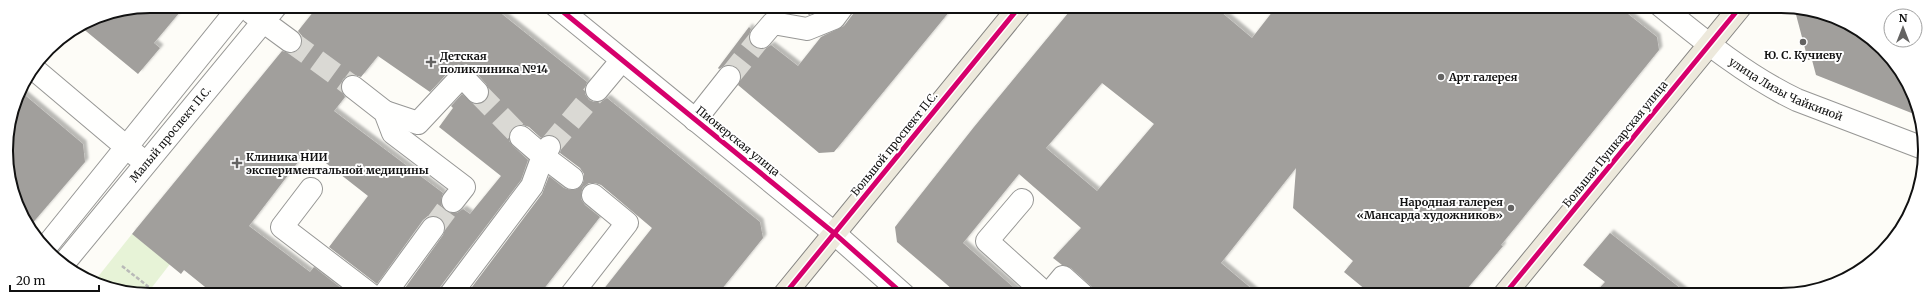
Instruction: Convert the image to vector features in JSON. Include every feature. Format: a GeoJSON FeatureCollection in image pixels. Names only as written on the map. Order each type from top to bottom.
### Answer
{"type":"FeatureCollection","features":[{"type":"Feature","properties":{"kind":"main road","name":"Большой проспект П.С."},"geometry":{"type":"LineString","coordinates":[[790,288],[1014,13]]}},
{"type":"Feature","properties":{"kind":"main road","name":"Большая Пушкарская улица"},"geometry":{"type":"LineString","coordinates":[[1510,288],[1735,13]]}},
{"type":"Feature","properties":{"kind":"street"},"geometry":{"type":"LineString","coordinates":[[49,243],[234,13]]}},
{"type":"Feature","properties":{"kind":"street","name":"Пионерская улица"},"geometry":{"type":"LineString","coordinates":[[565,13],[834,233],[896,288]]}},
{"type":"Feature","properties":{"kind":"street"},"geometry":{"type":"LineString","coordinates":[[761,37],[773,23],[807,29],[834,18],[838,13]]}},
{"type":"Feature","properties":{"kind":"street","name":"улица Лизы Чайкиной"},"geometry":{"type":"LineString","coordinates":[[1670,13],[1738,66],[1778,91],[1797,100],[1918,146]]}},
{"type":"Feature","properties":{"kind":"street"},"geometry":{"type":"LineString","coordinates":[[270,14],[290,41]]}},
{"type":"Feature","properties":{"kind":"street","name":"Малый проспект П.С."},"geometry":{"type":"LineString","coordinates":[[67,260],[270,14]]}},
{"type":"Feature","properties":{"kind":"street"},"geometry":{"type":"LineString","coordinates":[[597,90],[622,60]]}},
{"type":"Feature","properties":{"kind":"street"},"geometry":{"type":"LineString","coordinates":[[38,72],[126,148],[147,163]]}},
{"type":"Feature","properties":{"kind":"street"},"geometry":{"type":"LineString","coordinates":[[353,87],[385,112],[418,123],[462,76],[477,92]]}},
{"type":"Feature","properties":{"kind":"street"},"geometry":{"type":"LineString","coordinates":[[695,120],[729,78]]}},
{"type":"Feature","properties":{"kind":"street"},"geometry":{"type":"LineString","coordinates":[[385,112],[393,133],[464,187],[453,201]]}},
{"type":"Feature","properties":{"kind":"street"},"geometry":{"type":"LineString","coordinates":[[521,137],[546,152],[572,178]]}},
{"type":"Feature","properties":{"kind":"street"},"geometry":{"type":"LineString","coordinates":[[455,288],[532,186],[546,152]]}},
{"type":"Feature","properties":{"kind":"street"},"geometry":{"type":"LineString","coordinates":[[311,189],[282,227],[362,288]]}},
{"type":"Feature","properties":{"kind":"street"},"geometry":{"type":"LineString","coordinates":[[576,288],[627,223],[593,195]]}},
{"type":"Feature","properties":{"kind":"street"},"geometry":{"type":"LineString","coordinates":[[1022,200],[987,241],[1040,288]]}},
{"type":"Feature","properties":{"kind":"street"},"geometry":{"type":"LineString","coordinates":[[389,288],[433,228]]}},
{"type":"Feature","properties":{"kind":"street"},"geometry":{"type":"LineString","coordinates":[[1054,288],[1063,277],[1075,288]]}},
{"type":"Feature","properties":{"kind":"path"},"geometry":{"type":"LineString","coordinates":[[122,266],[150,288]]}},
{"type":"Feature","properties":{"kind":"green space"},"geometry":{"type":"Polygon","coordinates":[[[132,234],[170,264],[151,288],[133,287],[97,278],[132,234]]]}},
{"type":"Feature","properties":{"kind":"building"},"geometry":{"type":"Polygon","coordinates":[[[142,13],[179,13],[154,43],[160,48],[138,74],[84,30],[106,20],[124,16],[142,13]]]}},
{"type":"Feature","properties":{"kind":"building"},"geometry":{"type":"Polygon","coordinates":[[[312,13],[501,13],[587,82],[585,94],[589,100],[601,102],[607,98],[760,222],[763,238],[723,288],[605,288],[652,228],[601,185],[589,183],[583,187],[581,199],[585,205],[600,217],[544,288],[471,288],[542,194],[549,176],[564,188],[571,190],[577,189],[582,185],[584,180],[584,174],[580,168],[560,153],[560,142],[556,137],[549,135],[541,138],[529,127],[517,125],[511,129],[509,141],[528,160],[521,180],[440,288],[405,288],[443,235],[445,223],[441,218],[428,216],[423,220],[377,284],[329,247],[368,196],[308,149],[249,226],[310,272],[314,267],[341,288],[206,288],[184,270],[181,274],[132,234],[282,51],[295,53],[300,49],[302,36],[298,31],[312,13]],[[378,56],[361,77],[354,75],[343,79],[341,86],[345,97],[334,111],[443,193],[441,205],[446,211],[457,213],[463,209],[470,214],[501,176],[439,127],[453,108],[451,106],[462,94],[474,104],[479,104],[485,101],[489,95],[489,90],[486,84],[471,67],[466,64],[459,64],[453,67],[430,92],[378,56]]]}},
{"type":"Feature","properties":{"kind":"building"},"geometry":{"type":"Polygon","coordinates":[[[948,13],[834,152],[819,153],[738,85],[741,78],[737,67],[730,65],[719,69],[718,68],[749,27],[751,29],[749,41],[753,47],[765,49],[771,45],[798,66],[821,37],[844,26],[853,14],[948,13]]]}},
{"type":"Feature","properties":{"kind":"building"},"geometry":{"type":"Polygon","coordinates":[[[1068,13],[1222,13],[1252,38],[1272,13],[1627,13],[1657,37],[1659,50],[1468,288],[1363,288],[1344,272],[1353,261],[1293,208],[1296,168],[1221,263],[1251,288],[1093,288],[1071,268],[1062,265],[1053,258],[1081,228],[1019,174],[963,243],[1014,288],[951,288],[897,242],[895,227],[974,127],[1068,13]],[[1102,83],[1046,148],[1097,191],[1154,124],[1102,83]]]}},
{"type":"Feature","properties":{"kind":"building"},"geometry":{"type":"Polygon","coordinates":[[[1796,14],[1833,23],[1864,41],[1890,67],[1908,98],[1913,113],[1816,75],[1812,60],[1808,60],[1796,14]]]}},
{"type":"Feature","properties":{"kind":"building"},"geometry":{"type":"Polygon","coordinates":[[[25,95],[83,144],[85,162],[33,222],[20,195],[13,159],[14,133],[25,95]]]}},
{"type":"Feature","properties":{"kind":"building"},"geometry":{"type":"Polygon","coordinates":[[[1610,233],[1680,288],[1599,288],[1605,282],[1583,265],[1610,233]]]}},
{"type":"Feature","properties":{"kind":"tunnel"},"geometry":{"type":"LineString","coordinates":[[729,77],[761,37]]}},
{"type":"Feature","properties":{"kind":"tunnel"},"geometry":{"type":"LineString","coordinates":[[290,41],[353,87]]}},
{"type":"Feature","properties":{"kind":"tunnel"},"geometry":{"type":"LineString","coordinates":[[549,147],[597,90]]}},
{"type":"Feature","properties":{"kind":"tunnel"},"geometry":{"type":"LineString","coordinates":[[477,92],[521,137]]}},
{"type":"Feature","properties":{"kind":"tunnel"},"geometry":{"type":"LineString","coordinates":[[433,228],[453,201]]}},
{"type":"Feature","properties":{"kind":"cycle path"},"geometry":{"type":"LineString","coordinates":[[565,13],[834,233],[896,288]]}},
{"type":"Feature","properties":{"kind":"cycle path"},"geometry":{"type":"LineString","coordinates":[[790,288],[1014,13]]}},
{"type":"Feature","properties":{"kind":"cycle path"},"geometry":{"type":"LineString","coordinates":[[1510,288],[1735,13]]}},
{"type":"Feature","properties":{"kind":"place","name":"Ю. С. Кучиеву"},"geometry":{"type":"Point","coordinates":[1803,42]}},
{"type":"Feature","properties":{"kind":"place","name":"Детская поликлиника №14"},"geometry":{"type":"Point","coordinates":[431,62]}},
{"type":"Feature","properties":{"kind":"place","name":"Арт галерея"},"geometry":{"type":"Point","coordinates":[1441,77]}},
{"type":"Feature","properties":{"kind":"place","name":"Клиника НИИ экспериментальной медицины"},"geometry":{"type":"Point","coordinates":[237,163]}},
{"type":"Feature","properties":{"kind":"place","name":"Народная галерея «Мансарда художников»"},"geometry":{"type":"Point","coordinates":[1511,208]}}]}
